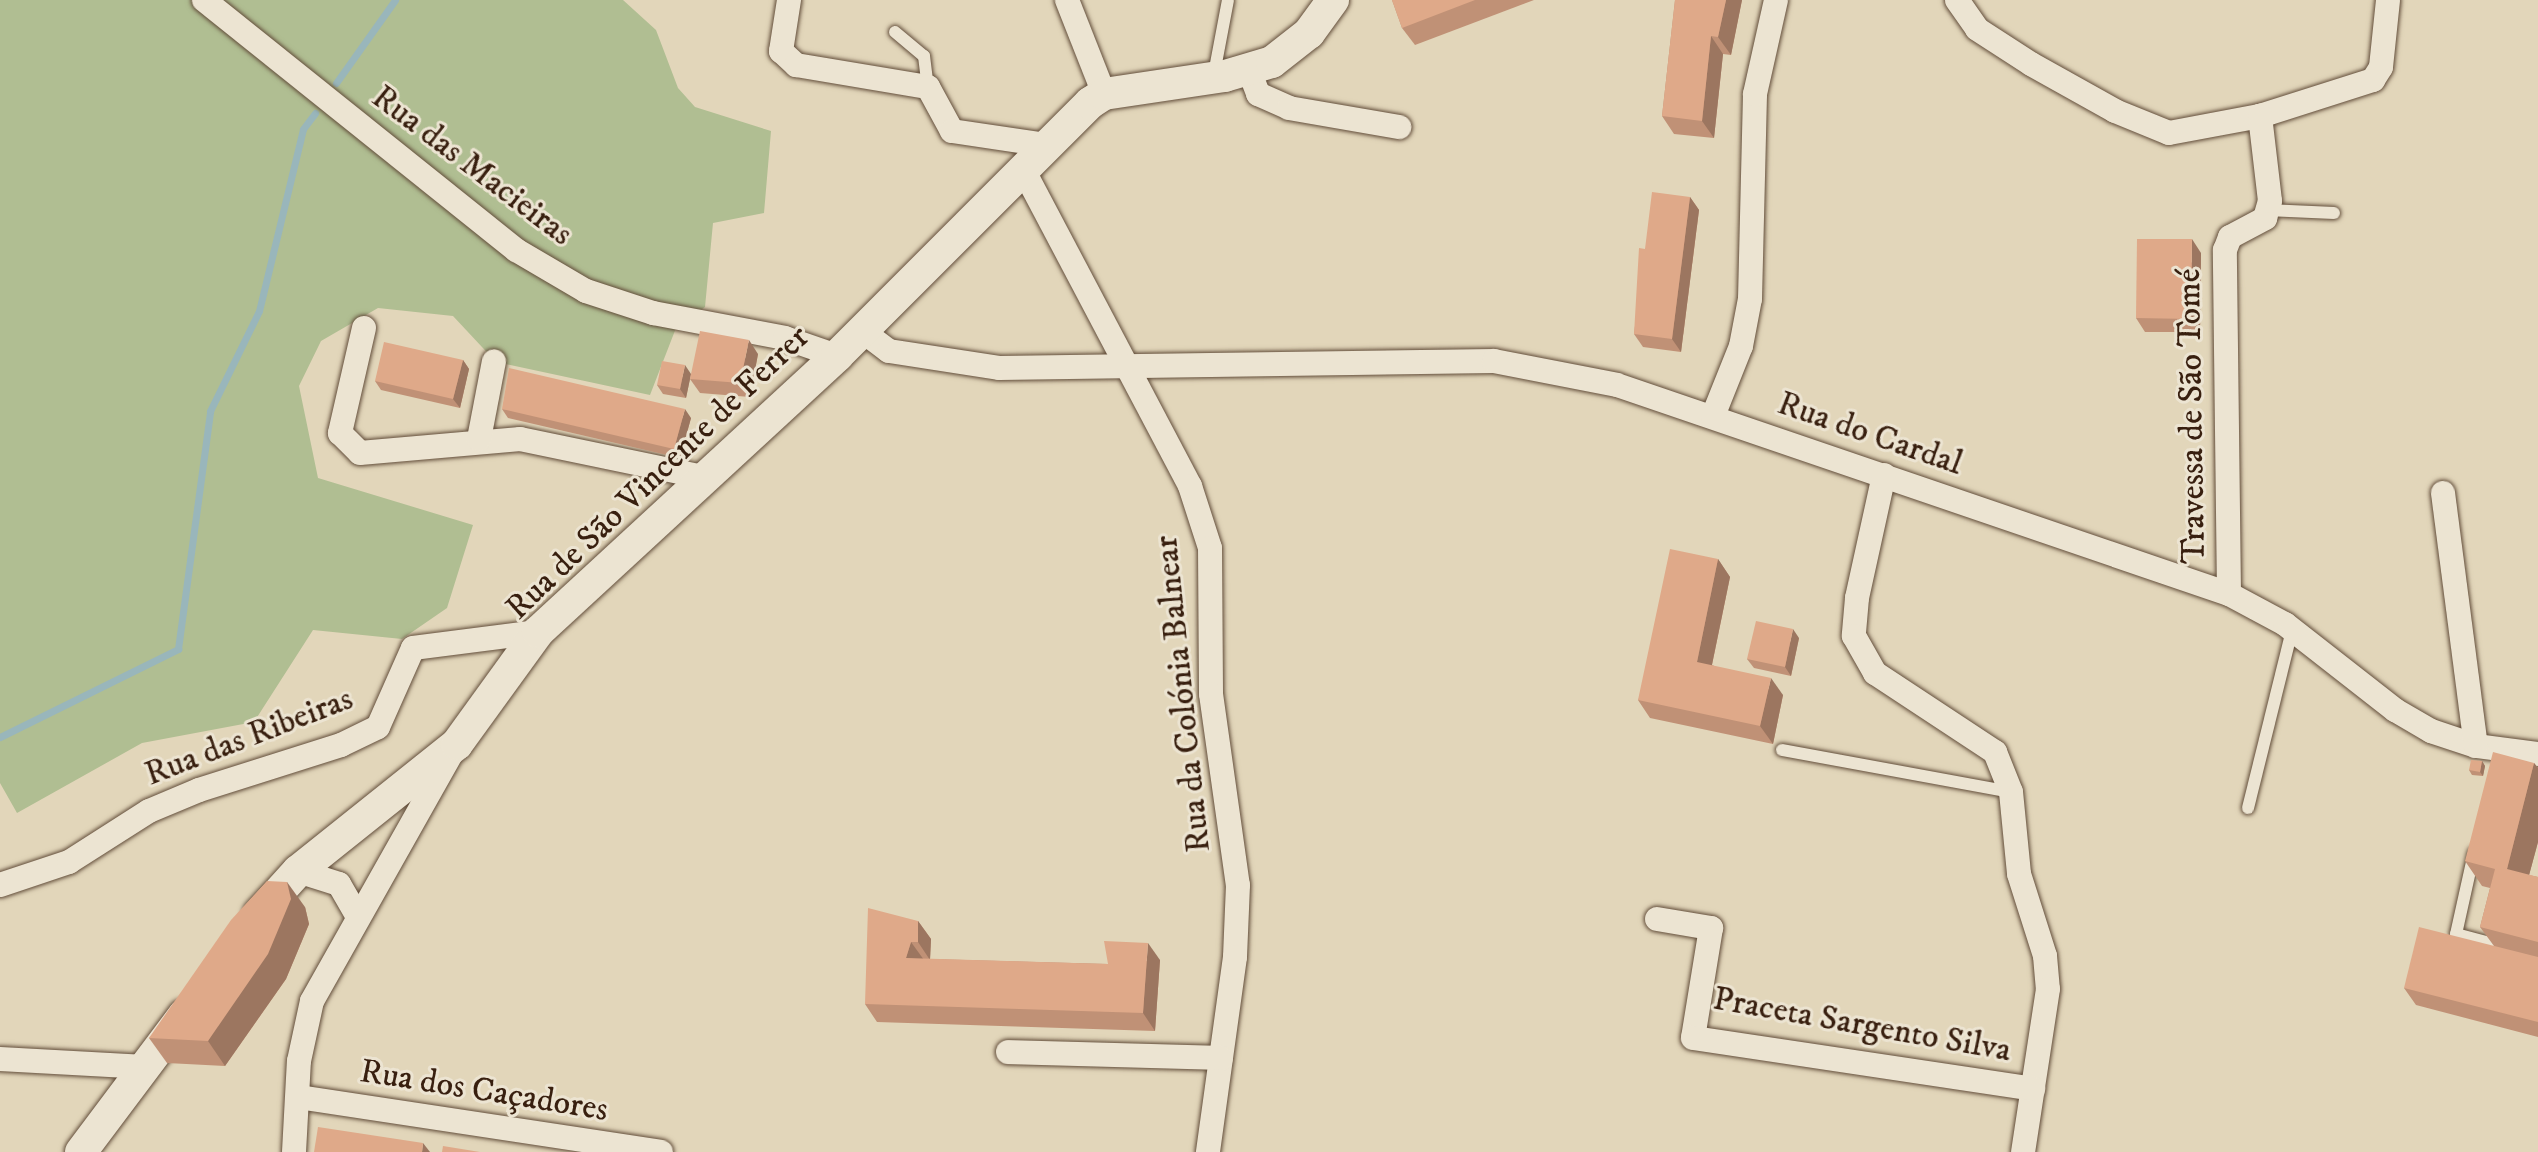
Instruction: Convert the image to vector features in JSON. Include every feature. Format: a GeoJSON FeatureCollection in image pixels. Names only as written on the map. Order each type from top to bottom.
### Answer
{"type":"FeatureCollection","features":[{"type":"Feature","properties":{"kind":"street","name":"Rua das Macieiras"},"geometry":{"type":"LineString","coordinates":[[204,0],[516,250],[586,291],[653,313],[785,338],[837,356]]}},
{"type":"Feature","properties":{"kind":"street"},"geometry":{"type":"LineString","coordinates":[[789,0],[781,51],[796,65],[928,87],[952,131],[1047,145]]}},
{"type":"Feature","properties":{"kind":"street"},"geometry":{"type":"LineString","coordinates":[[1067,0],[1104,94],[1249,70],[1291,51],[1333,0]]}},
{"type":"Feature","properties":{"kind":"street"},"geometry":{"type":"LineString","coordinates":[[1713,416],[1741,346],[1750,299],[1755,94],[1776,0]]}},
{"type":"Feature","properties":{"kind":"street"},"geometry":{"type":"LineString","coordinates":[[1957,0],[1977,29],[2031,64],[2115,111],[2169,133],[2260,116],[2373,80],[2381,67],[2388,0]]}},
{"type":"Feature","properties":{"kind":"street"},"geometry":{"type":"LineString","coordinates":[[1249,70],[1258,94],[1289,108],[1399,127]]}},
{"type":"Feature","properties":{"kind":"street","name":"Rua de São Vincente de Ferrer"},"geometry":{"type":"LineString","coordinates":[[235,945],[298,871],[457,744],[538,632],[837,356],[1025,173],[1047,145],[1104,94]]}},
{"type":"Feature","properties":{"kind":"street"},"geometry":{"type":"LineString","coordinates":[[2260,116],[2267,210]]}},
{"type":"Feature","properties":{"kind":"street","name":"Rua da Colónia Balnear"},"geometry":{"type":"LineString","coordinates":[[1025,173],[1190,486],[1210,548],[1211,694],[1238,885],[1235,957],[1208,1152]]}},
{"type":"Feature","properties":{"kind":"street","name":"Travessa de São Tomé"},"geometry":{"type":"LineString","coordinates":[[2229,594],[2225,250],[2230,237],[2265,218],[2267,210]]}},
{"type":"Feature","properties":{"kind":"street"},"geometry":{"type":"LineString","coordinates":[[364,328],[340,433],[360,453],[479,439],[520,439],[703,477]]}},
{"type":"Feature","properties":{"kind":"street","name":"Rua do Cardal"},"geometry":{"type":"LineString","coordinates":[[861,330],[889,351],[999,368],[1494,361],[1617,385],[2229,594],[2292,630],[2395,710],[2431,731],[2489,753],[2538,754]]}},
{"type":"Feature","properties":{"kind":"street"},"geometry":{"type":"LineString","coordinates":[[479,439],[494,361]]}},
{"type":"Feature","properties":{"kind":"street"},"geometry":{"type":"LineString","coordinates":[[1884,475],[1857,598],[1854,636],[1875,673],[1995,752],[2011,792],[2019,874],[2045,956],[2048,989],[2023,1152]]}},
{"type":"Feature","properties":{"kind":"street"},"geometry":{"type":"LineString","coordinates":[[2443,493],[2489,753]]}},
{"type":"Feature","properties":{"kind":"street","name":"Rua das Ribeiras"},"geometry":{"type":"LineString","coordinates":[[0,885],[69,862],[149,811],[199,790],[341,745],[378,727],[413,648],[538,632]]}},
{"type":"Feature","properties":{"kind":"street"},"geometry":{"type":"LineString","coordinates":[[294,1152],[299,1061],[312,1001],[357,915],[457,744]]}},
{"type":"Feature","properties":{"kind":"street"},"geometry":{"type":"LineString","coordinates":[[298,871],[339,884],[357,915]]}},
{"type":"Feature","properties":{"kind":"street","name":"Praceta Sargento Silva"},"geometry":{"type":"LineString","coordinates":[[1657,919],[1711,928],[1693,1038],[2033,1089]]}},
{"type":"Feature","properties":{"kind":"street"},"geometry":{"type":"LineString","coordinates":[[81,1152],[199,994]]}},
{"type":"Feature","properties":{"kind":"street"},"geometry":{"type":"LineString","coordinates":[[1008,1052],[1221,1058]]}},
{"type":"Feature","properties":{"kind":"street"},"geometry":{"type":"LineString","coordinates":[[0,1059],[146,1067]]}},
{"type":"Feature","properties":{"kind":"street","name":"Rua dos Caçadores"},"geometry":{"type":"LineString","coordinates":[[298,1097],[661,1152]]}},
{"type":"Feature","properties":{"kind":"lane"},"geometry":{"type":"LineString","coordinates":[[1214,77],[1228,0]]}},
{"type":"Feature","properties":{"kind":"lane"},"geometry":{"type":"LineString","coordinates":[[895,32],[924,56],[928,87]]}},
{"type":"Feature","properties":{"kind":"lane"},"geometry":{"type":"LineString","coordinates":[[2267,210],[2334,213]]}},
{"type":"Feature","properties":{"kind":"lane"},"geometry":{"type":"LineString","coordinates":[[2248,808],[2292,630]]}},
{"type":"Feature","properties":{"kind":"lane"},"geometry":{"type":"LineString","coordinates":[[1782,750],[2011,792]]}},
{"type":"Feature","properties":{"kind":"lane"},"geometry":{"type":"LineString","coordinates":[[2477,842],[2456,934],[2493,944]]}},
{"type":"Feature","properties":{"kind":"green space"},"geometry":{"type":"Polygon","coordinates":[[[0,0],[623,0],[656,30],[678,88],[695,107],[771,131],[764,213],[713,223],[705,307],[676,328],[650,395],[496,362],[453,316],[378,308],[321,341],[299,386],[318,478],[473,525],[447,608],[402,639],[313,630],[254,722],[142,743],[17,813],[0,783],[0,0]]]}},
{"type":"Feature","properties":{"kind":"building"},"geometry":{"type":"Polygon","coordinates":[[[1392,0],[1475,0],[1402,28],[1392,0]]]}},
{"type":"Feature","properties":{"kind":"building"},"geometry":{"type":"Polygon","coordinates":[[[1675,0],[1726,0],[1718,37],[1711,36],[1702,121],[1662,116],[1675,0]]]}},
{"type":"Feature","properties":{"kind":"building"},"geometry":{"type":"Polygon","coordinates":[[[1652,192],[1690,197],[1672,339],[1634,334],[1639,248],[1645,249],[1652,192]]]}},
{"type":"Feature","properties":{"kind":"building"},"geometry":{"type":"Polygon","coordinates":[[[2137,239],[2192,239],[2191,319],[2136,318],[2137,239]]]}},
{"type":"Feature","properties":{"kind":"building"},"geometry":{"type":"Polygon","coordinates":[[[700,331],[749,340],[740,383],[690,379],[700,331]]]}},
{"type":"Feature","properties":{"kind":"building"},"geometry":{"type":"Polygon","coordinates":[[[384,342],[463,360],[453,399],[375,381],[384,342]]]}},
{"type":"Feature","properties":{"kind":"building"},"geometry":{"type":"Polygon","coordinates":[[[662,361],[685,365],[680,389],[657,385],[662,361]]]}},
{"type":"Feature","properties":{"kind":"building"},"geometry":{"type":"Polygon","coordinates":[[[509,368],[685,409],[674,449],[502,409],[509,368]]]}},
{"type":"Feature","properties":{"kind":"building"},"geometry":{"type":"Polygon","coordinates":[[[1670,549],[1718,559],[1697,662],[1771,678],[1760,726],[1638,700],[1670,549]]]}},
{"type":"Feature","properties":{"kind":"building"},"geometry":{"type":"Polygon","coordinates":[[[1756,621],[1793,629],[1785,667],[1747,659],[1756,621]]]}},
{"type":"Feature","properties":{"kind":"building"},"geometry":{"type":"Polygon","coordinates":[[[2493,752],[2534,763],[2507,869],[2538,877],[2538,942],[2480,927],[2495,869],[2465,861],[2493,752]]]}},
{"type":"Feature","properties":{"kind":"building"},"geometry":{"type":"Polygon","coordinates":[[[2471,760],[2482,761],[2480,772],[2469,770],[2471,760]]]}},
{"type":"Feature","properties":{"kind":"building"},"geometry":{"type":"Polygon","coordinates":[[[267,881],[287,882],[291,899],[268,954],[208,1041],[149,1038],[231,920],[267,881]]]}},
{"type":"Feature","properties":{"kind":"building"},"geometry":{"type":"Polygon","coordinates":[[[868,908],[918,921],[918,942],[911,942],[906,958],[1108,964],[1104,941],[1148,943],[1143,1013],[865,1004],[868,908]]]}},
{"type":"Feature","properties":{"kind":"building"},"geometry":{"type":"Polygon","coordinates":[[[2419,927],[2538,957],[2538,1022],[2404,988],[2419,927]]]}},
{"type":"Feature","properties":{"kind":"building"},"geometry":{"type":"Polygon","coordinates":[[[318,1127],[423,1143],[422,1152],[314,1152],[318,1127]]]}},
{"type":"Feature","properties":{"kind":"building"},"geometry":{"type":"Polygon","coordinates":[[[443,1146],[480,1152],[442,1152],[443,1146]]]}},
{"type":"Feature","properties":{"kind":"waterway"},"geometry":{"type":"LineString","coordinates":[[336,83],[395,0]]}},
{"type":"Feature","properties":{"kind":"waterway"},"geometry":{"type":"LineString","coordinates":[[0,737],[178,649],[210,411],[259,311],[303,129],[315,113]]}}]}
